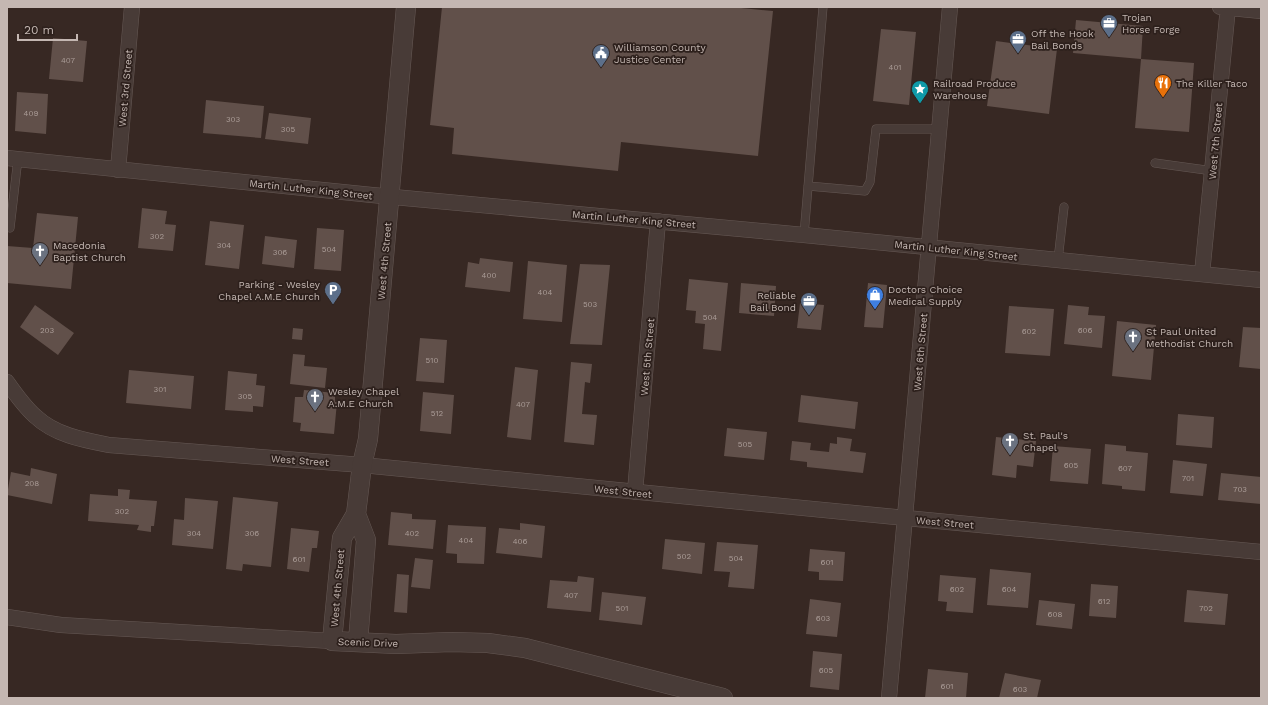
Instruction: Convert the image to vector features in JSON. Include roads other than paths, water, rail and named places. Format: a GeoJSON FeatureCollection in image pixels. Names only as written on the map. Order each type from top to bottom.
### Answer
{"type":"FeatureCollection","features":[{"type":"Feature","properties":{"kind":"street","name":"West 3rd Street"},"geometry":{"type":"LineString","coordinates":[[118,170],[132,7]]}},
{"type":"Feature","properties":{"kind":"street","name":"West 4th Street"},"geometry":{"type":"LineString","coordinates":[[332,641],[342,538],[356,514],[362,465],[368,439],[406,7]]}},
{"type":"Feature","properties":{"kind":"street","name":"West 6th Street"},"geometry":{"type":"LineString","coordinates":[[889,698],[950,7]]}},
{"type":"Feature","properties":{"kind":"street"},"geometry":{"type":"LineString","coordinates":[[1225,7],[1261,11]]}},
{"type":"Feature","properties":{"kind":"street","name":"West 7th Street"},"geometry":{"type":"LineString","coordinates":[[1202,274],[1213,171],[1225,7]]}},
{"type":"Feature","properties":{"kind":"street","name":"Martin Luther King Street"},"geometry":{"type":"LineString","coordinates":[[12,158],[118,170],[1261,280]]}},
{"type":"Feature","properties":{"kind":"street","name":"West 5th Street"},"geometry":{"type":"LineString","coordinates":[[635,492],[658,221]]}},
{"type":"Feature","properties":{"kind":"street","name":"West Street"},"geometry":{"type":"LineString","coordinates":[[7,382],[34,416],[55,430],[79,439],[109,445],[362,465],[1261,552]]}},
{"type":"Feature","properties":{"kind":"street","name":"West 4th Street"},"geometry":{"type":"LineString","coordinates":[[356,514],[366,540],[358,642]]}},
{"type":"Feature","properties":{"kind":"street","name":"Scenic Drive"},"geometry":{"type":"LineString","coordinates":[[7,617],[61,625],[332,641],[396,644],[451,642],[488,643],[525,648],[723,698]]}},
{"type":"Feature","properties":{"kind":"lane"},"geometry":{"type":"LineString","coordinates":[[804,235],[823,7]]}},
{"type":"Feature","properties":{"kind":"lane"},"geometry":{"type":"LineString","coordinates":[[808,186],[865,191],[870,182],[876,129],[939,129]]}},
{"type":"Feature","properties":{"kind":"lane"},"geometry":{"type":"LineString","coordinates":[[10,228],[12,158]]}},
{"type":"Feature","properties":{"kind":"lane"},"geometry":{"type":"LineString","coordinates":[[1155,163],[1213,171]]}},
{"type":"Feature","properties":{"kind":"lane"},"geometry":{"type":"LineString","coordinates":[[1058,260],[1064,207]]}},
{"type":"Feature","properties":{"kind":"place","name":"Trojan Horse Forge"},"geometry":{"type":"Point","coordinates":[1109,38]}},
{"type":"Feature","properties":{"kind":"place","name":"Off the Hook Bail Bonds"},"geometry":{"type":"Point","coordinates":[1018,54]}},
{"type":"Feature","properties":{"kind":"place","name":"Williamson County Justice Center"},"geometry":{"type":"Point","coordinates":[601,68]}},
{"type":"Feature","properties":{"kind":"place","name":"The Killer Taco"},"geometry":{"type":"Point","coordinates":[1163,98]}},
{"type":"Feature","properties":{"kind":"place","name":"Railroad Produce Warehouse"},"geometry":{"type":"Point","coordinates":[920,104]}},
{"type":"Feature","properties":{"kind":"place","name":"Macedonia Baptist Church"},"geometry":{"type":"Point","coordinates":[40,266]}},
{"type":"Feature","properties":{"kind":"place","name":"Parking - Wesley Chapel A.M.E Church"},"geometry":{"type":"Point","coordinates":[333,305]}},
{"type":"Feature","properties":{"kind":"place","name":"Doctors Choice Medical Supply"},"geometry":{"type":"Point","coordinates":[875,310]}},
{"type":"Feature","properties":{"kind":"place","name":"Reliable Bail Bond"},"geometry":{"type":"Point","coordinates":[809,316]}},
{"type":"Feature","properties":{"kind":"place","name":"St Paul United Methodist Church"},"geometry":{"type":"Point","coordinates":[1133,352]}},
{"type":"Feature","properties":{"kind":"place","name":"Wesley Chapel A.M.E Church"},"geometry":{"type":"Point","coordinates":[315,412]}},
{"type":"Feature","properties":{"kind":"place","name":"St. Paul's Chapel"},"geometry":{"type":"Point","coordinates":[1010,456]}}]}
